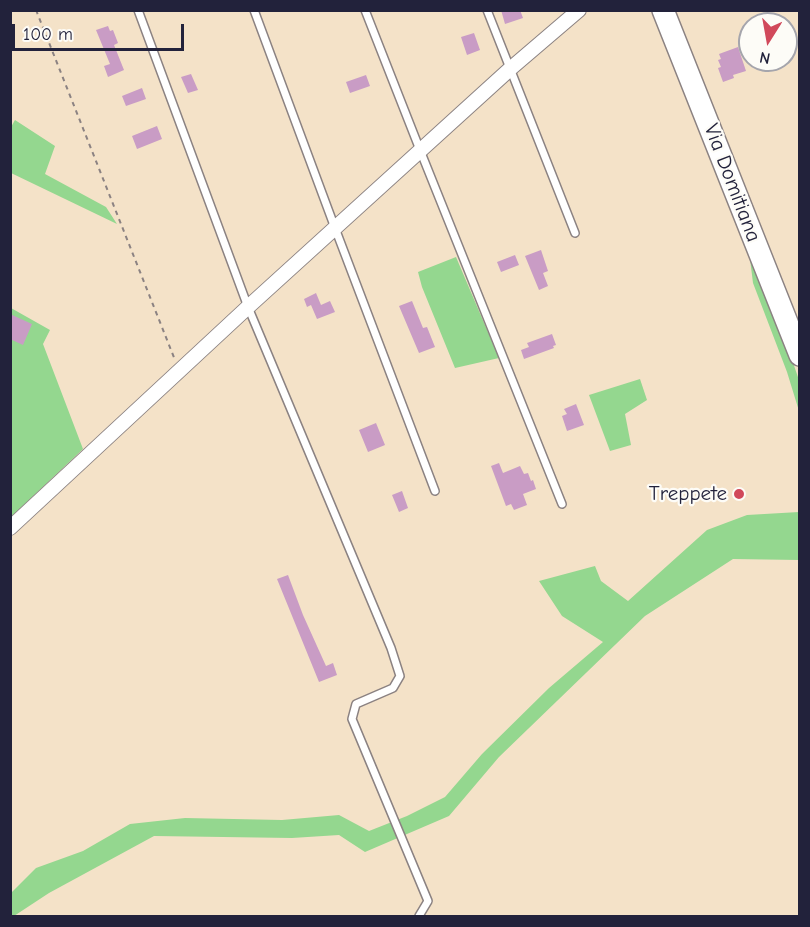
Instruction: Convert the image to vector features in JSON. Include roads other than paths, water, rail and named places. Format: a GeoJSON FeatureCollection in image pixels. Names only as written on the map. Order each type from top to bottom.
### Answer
{"type":"FeatureCollection","features":[{"type":"Feature","properties":{"kind":"main road","name":"Via Domitiana"},"geometry":{"type":"LineString","coordinates":[[663,10],[800,355]]}},
{"type":"Feature","properties":{"kind":"street"},"geometry":{"type":"LineString","coordinates":[[10,528],[334,228],[579,10]]}},
{"type":"Feature","properties":{"kind":"lane"},"geometry":{"type":"LineString","coordinates":[[138,10],[248,307],[391,648],[400,676],[393,687],[356,704],[352,719],[428,901],[419,916]]}},
{"type":"Feature","properties":{"kind":"lane"},"geometry":{"type":"LineString","coordinates":[[254,10],[334,228],[435,491]]}},
{"type":"Feature","properties":{"kind":"lane"},"geometry":{"type":"LineString","coordinates":[[365,10],[562,504]]}},
{"type":"Feature","properties":{"kind":"lane"},"geometry":{"type":"LineString","coordinates":[[487,10],[575,233]]}},
{"type":"Feature","properties":{"kind":"place","name":"Treppete"},"geometry":{"type":"Point","coordinates":[739,494]}}]}
